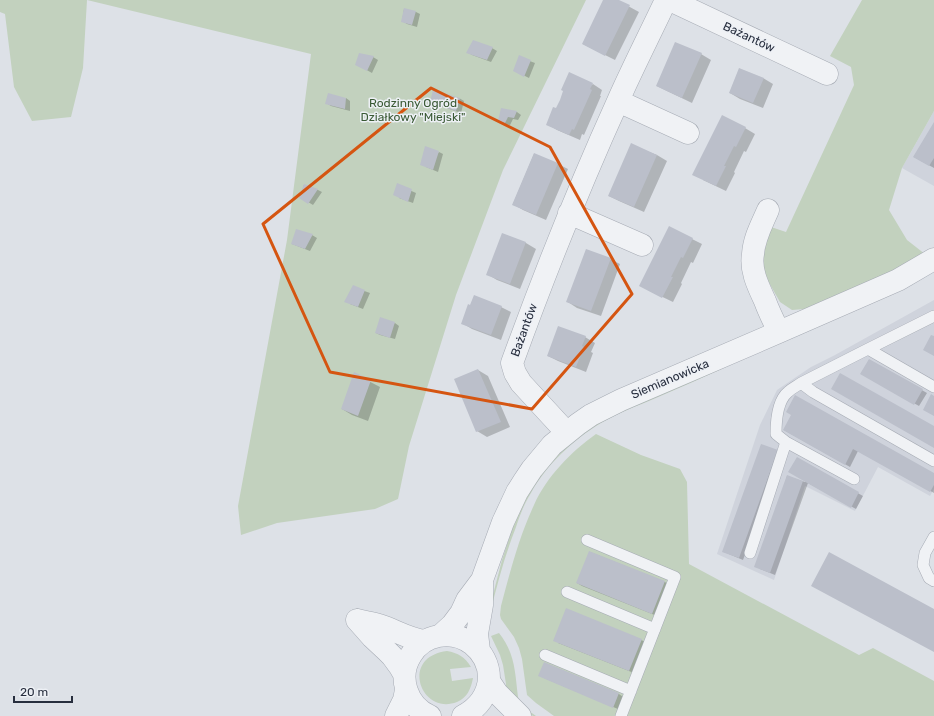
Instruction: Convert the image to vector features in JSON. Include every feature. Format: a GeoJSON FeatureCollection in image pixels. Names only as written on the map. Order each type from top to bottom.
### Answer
{"type":"FeatureCollection","features":[{"type":"Feature","properties":{"kind":"street","name":"Bażantów"},"geometry":{"type":"LineString","coordinates":[[567,433],[521,383],[515,373],[512,363],[570,213],[618,101],[666,0]]}},
{"type":"Feature","properties":{"kind":"street","name":"Bażantów"},"geometry":{"type":"LineString","coordinates":[[670,0],[827,74]]}},
{"type":"Feature","properties":{"kind":"street"},"geometry":{"type":"LineString","coordinates":[[618,101],[688,133]]}},
{"type":"Feature","properties":{"kind":"street"},"geometry":{"type":"LineString","coordinates":[[768,210],[754,245],[752,265],[758,286],[779,332]]}},
{"type":"Feature","properties":{"kind":"street"},"geometry":{"type":"LineString","coordinates":[[570,213],[642,245]]}},
{"type":"Feature","properties":{"kind":"street","name":"Siemianowicka"},"geometry":{"type":"LineString","coordinates":[[396,716],[404,700],[406,664],[410,655],[417,647],[452,626],[461,613],[467,600],[482,580],[504,522],[518,492],[532,469],[552,445],[591,415],[621,400],[898,280],[934,260]]}},
{"type":"Feature","properties":{"kind":"street","name":"Siemianowicka"},"geometry":{"type":"LineString","coordinates":[[479,650],[477,634],[482,605],[482,580]]}},
{"type":"Feature","properties":{"kind":"street"},"geometry":{"type":"LineString","coordinates":[[430,716],[414,705],[409,698],[405,682],[392,656],[357,620],[380,626],[418,640],[448,635],[468,641],[479,650],[485,659],[489,681],[483,699],[474,715]]}},
{"type":"Feature","properties":{"kind":"street"},"geometry":{"type":"LineString","coordinates":[[489,681],[497,693],[520,716]]}},
{"type":"Feature","properties":{"kind":"lane"},"geometry":{"type":"LineString","coordinates":[[854,479],[786,442],[776,434],[776,421],[779,406],[786,393],[801,383],[934,317]]}},
{"type":"Feature","properties":{"kind":"lane"},"geometry":{"type":"LineString","coordinates":[[868,349],[934,387]]}},
{"type":"Feature","properties":{"kind":"lane"},"geometry":{"type":"LineString","coordinates":[[801,383],[813,392],[934,461]]}},
{"type":"Feature","properties":{"kind":"lane"},"geometry":{"type":"LineString","coordinates":[[750,553],[786,442]]}},
{"type":"Feature","properties":{"kind":"lane"},"geometry":{"type":"LineString","coordinates":[[934,537],[926,553],[923,565],[929,578],[934,581]]}},
{"type":"Feature","properties":{"kind":"lane"},"geometry":{"type":"LineString","coordinates":[[587,540],[675,577],[621,716]]}},
{"type":"Feature","properties":{"kind":"lane"},"geometry":{"type":"LineString","coordinates":[[567,592],[655,629]]}},
{"type":"Feature","properties":{"kind":"lane"},"geometry":{"type":"LineString","coordinates":[[544,655],[630,691]]}},
{"type":"Feature","properties":{"kind":"highlighted area"},"geometry":{"type":"Polygon","coordinates":[[[431,88],[550,147],[632,294],[532,409],[330,372],[263,224],[431,88]]]}},
{"type":"Feature","properties":{"kind":"shaded area"},"geometry":{"type":"Polygon","coordinates":[[[934,111],[934,186],[902,168],[934,111]]]}},
{"type":"Feature","properties":{"kind":"shaded area"},"geometry":{"type":"Polygon","coordinates":[[[934,300],[934,489],[930,496],[878,467],[855,511],[805,486],[774,580],[717,554],[760,425],[777,390],[811,367],[934,300]]]}},
{"type":"Feature","properties":{"kind":"green space"},"geometry":{"type":"Polygon","coordinates":[[[0,0],[87,0],[83,68],[71,117],[32,121],[14,87],[5,14],[0,12],[0,0]]]}},
{"type":"Feature","properties":{"kind":"green space","name":"Rodzinny Ogród Działkowy \"Miejski\""},"geometry":{"type":"Polygon","coordinates":[[[87,0],[586,0],[503,170],[456,295],[409,446],[398,499],[375,509],[277,523],[241,535],[238,506],[287,240],[311,54],[87,0]]]}},
{"type":"Feature","properties":{"kind":"green space"},"geometry":{"type":"Polygon","coordinates":[[[862,0],[934,0],[934,111],[902,168],[889,210],[907,240],[930,258],[804,309],[792,310],[780,302],[764,274],[762,253],[771,227],[786,232],[854,85],[851,67],[830,56],[862,0]]]}},
{"type":"Feature","properties":{"kind":"green space"},"geometry":{"type":"Polygon","coordinates":[[[730,364],[607,419],[580,437],[553,463],[537,482],[524,505],[498,581],[490,614],[488,614],[502,560],[513,526],[524,501],[537,480],[553,459],[571,442],[600,421],[730,364]]]}},
{"type":"Feature","properties":{"kind":"green space"},"geometry":{"type":"Polygon","coordinates":[[[596,434],[641,455],[680,469],[687,482],[689,564],[859,655],[873,648],[934,681],[934,716],[554,716],[536,703],[527,695],[519,648],[514,637],[501,619],[501,606],[519,542],[539,494],[560,465],[596,434]]]}},
{"type":"Feature","properties":{"kind":"green space"},"geometry":{"type":"Polygon","coordinates":[[[499,633],[511,655],[519,700],[536,716],[533,716],[510,699],[506,692],[503,665],[491,636],[499,633]]]}},
{"type":"Feature","properties":{"kind":"green space"},"geometry":{"type":"Polygon","coordinates":[[[447,651],[461,656],[471,667],[450,669],[452,681],[473,678],[466,696],[457,702],[444,704],[434,701],[425,694],[420,684],[420,673],[423,663],[432,655],[447,651]]]}},
{"type":"Feature","properties":{"kind":"building"},"geometry":{"type":"Polygon","coordinates":[[[603,0],[619,0],[630,5],[605,56],[582,44],[603,0]]]}},
{"type":"Feature","properties":{"kind":"building"},"geometry":{"type":"Polygon","coordinates":[[[404,8],[416,11],[412,25],[401,22],[404,8]]]}},
{"type":"Feature","properties":{"kind":"building"},"geometry":{"type":"Polygon","coordinates":[[[473,40],[493,47],[487,60],[466,53],[473,40]]]}},
{"type":"Feature","properties":{"kind":"building"},"geometry":{"type":"Polygon","coordinates":[[[675,42],[702,53],[682,98],[656,86],[675,42]]]}},
{"type":"Feature","properties":{"kind":"building"},"geometry":{"type":"Polygon","coordinates":[[[359,53],[374,56],[367,71],[355,65],[359,53]]]}},
{"type":"Feature","properties":{"kind":"building"},"geometry":{"type":"Polygon","coordinates":[[[519,55],[531,60],[524,77],[513,71],[519,55]]]}},
{"type":"Feature","properties":{"kind":"building"},"geometry":{"type":"Polygon","coordinates":[[[739,68],[764,78],[753,103],[729,93],[739,68]]]}},
{"type":"Feature","properties":{"kind":"building"},"geometry":{"type":"Polygon","coordinates":[[[569,72],[593,83],[590,89],[592,90],[574,130],[572,129],[569,135],[546,125],[553,107],[556,108],[560,100],[563,91],[561,90],[569,72]]]}},
{"type":"Feature","properties":{"kind":"building"},"geometry":{"type":"Polygon","coordinates":[[[433,90],[460,98],[456,111],[430,102],[433,90]]]}},
{"type":"Feature","properties":{"kind":"building"},"geometry":{"type":"Polygon","coordinates":[[[328,93],[346,98],[345,109],[325,104],[328,93]]]}},
{"type":"Feature","properties":{"kind":"building"},"geometry":{"type":"Polygon","coordinates":[[[501,108],[517,111],[514,118],[508,117],[505,123],[498,121],[501,108]]]}},
{"type":"Feature","properties":{"kind":"building"},"geometry":{"type":"Polygon","coordinates":[[[722,115],[746,127],[736,147],[734,146],[716,186],[692,175],[722,115]]]}},
{"type":"Feature","properties":{"kind":"building"},"geometry":{"type":"Polygon","coordinates":[[[934,122],[934,158],[929,166],[913,157],[934,122]]]}},
{"type":"Feature","properties":{"kind":"building"},"geometry":{"type":"Polygon","coordinates":[[[631,143],[657,155],[634,207],[608,196],[631,143]]]}},
{"type":"Feature","properties":{"kind":"building"},"geometry":{"type":"Polygon","coordinates":[[[425,146],[439,151],[433,170],[420,165],[425,146]]]}},
{"type":"Feature","properties":{"kind":"building"},"geometry":{"type":"Polygon","coordinates":[[[534,153],[558,163],[536,215],[512,205],[534,153]]]}},
{"type":"Feature","properties":{"kind":"building"},"geometry":{"type":"Polygon","coordinates":[[[397,183],[412,189],[408,202],[393,195],[397,183]]]}},
{"type":"Feature","properties":{"kind":"building"},"geometry":{"type":"Polygon","coordinates":[[[304,184],[318,189],[308,204],[299,198],[304,184]]]}},
{"type":"Feature","properties":{"kind":"building"},"geometry":{"type":"Polygon","coordinates":[[[669,226],[693,238],[683,258],[681,257],[662,298],[639,286],[669,226]]]}},
{"type":"Feature","properties":{"kind":"building"},"geometry":{"type":"Polygon","coordinates":[[[296,229],[313,234],[305,249],[291,244],[296,229]]]}},
{"type":"Feature","properties":{"kind":"building"},"geometry":{"type":"Polygon","coordinates":[[[502,233],[526,242],[510,284],[486,275],[502,233]]]}},
{"type":"Feature","properties":{"kind":"building"},"geometry":{"type":"Polygon","coordinates":[[[586,249],[611,258],[591,311],[566,302],[586,249]]]}},
{"type":"Feature","properties":{"kind":"building"},"geometry":{"type":"Polygon","coordinates":[[[353,285],[365,290],[358,307],[344,302],[353,285]]]}},
{"type":"Feature","properties":{"kind":"building"},"geometry":{"type":"Polygon","coordinates":[[[474,295],[502,306],[491,335],[461,324],[468,304],[470,305],[474,295]]]}},
{"type":"Feature","properties":{"kind":"building"},"geometry":{"type":"Polygon","coordinates":[[[380,317],[395,322],[390,338],[375,333],[380,317]]]}},
{"type":"Feature","properties":{"kind":"building"},"geometry":{"type":"Polygon","coordinates":[[[558,326],[586,336],[582,346],[584,347],[576,367],[547,356],[558,326]]]}},
{"type":"Feature","properties":{"kind":"building"},"geometry":{"type":"Polygon","coordinates":[[[931,335],[934,336],[934,356],[923,350],[931,335]]]}},
{"type":"Feature","properties":{"kind":"building"},"geometry":{"type":"Polygon","coordinates":[[[869,359],[923,389],[914,405],[860,374],[869,359]]]}},
{"type":"Feature","properties":{"kind":"building"},"geometry":{"type":"Polygon","coordinates":[[[478,369],[501,422],[476,432],[454,379],[478,369]]]}},
{"type":"Feature","properties":{"kind":"building"},"geometry":{"type":"Polygon","coordinates":[[[354,372],[371,380],[358,416],[341,409],[354,372]]]}},
{"type":"Feature","properties":{"kind":"building"},"geometry":{"type":"Polygon","coordinates":[[[840,373],[934,426],[934,448],[831,389],[840,373]]]}},
{"type":"Feature","properties":{"kind":"building"},"geometry":{"type":"Polygon","coordinates":[[[931,394],[934,396],[934,416],[923,410],[931,394]]]}},
{"type":"Feature","properties":{"kind":"building"},"geometry":{"type":"Polygon","coordinates":[[[795,395],[934,473],[934,485],[930,492],[853,449],[845,465],[783,430],[791,415],[786,412],[795,395]]]}},
{"type":"Feature","properties":{"kind":"building"},"geometry":{"type":"Polygon","coordinates":[[[761,444],[778,450],[739,558],[722,552],[761,444]]]}},
{"type":"Feature","properties":{"kind":"building"},"geometry":{"type":"Polygon","coordinates":[[[797,457],[859,492],[851,508],[788,472],[797,457]]]}},
{"type":"Feature","properties":{"kind":"building"},"geometry":{"type":"Polygon","coordinates":[[[787,475],[803,481],[770,573],[754,567],[787,475]]]}},
{"type":"Feature","properties":{"kind":"building"},"geometry":{"type":"Polygon","coordinates":[[[589,551],[665,581],[652,614],[576,583],[589,551]]]}},
{"type":"Feature","properties":{"kind":"building"},"geometry":{"type":"Polygon","coordinates":[[[829,552],[934,609],[934,652],[811,586],[829,552]]]}},
{"type":"Feature","properties":{"kind":"building"},"geometry":{"type":"Polygon","coordinates":[[[566,608],[642,639],[629,671],[553,641],[566,608]]]}},
{"type":"Feature","properties":{"kind":"building"},"geometry":{"type":"Polygon","coordinates":[[[544,662],[619,693],[613,708],[538,676],[544,662]]]}}]}
